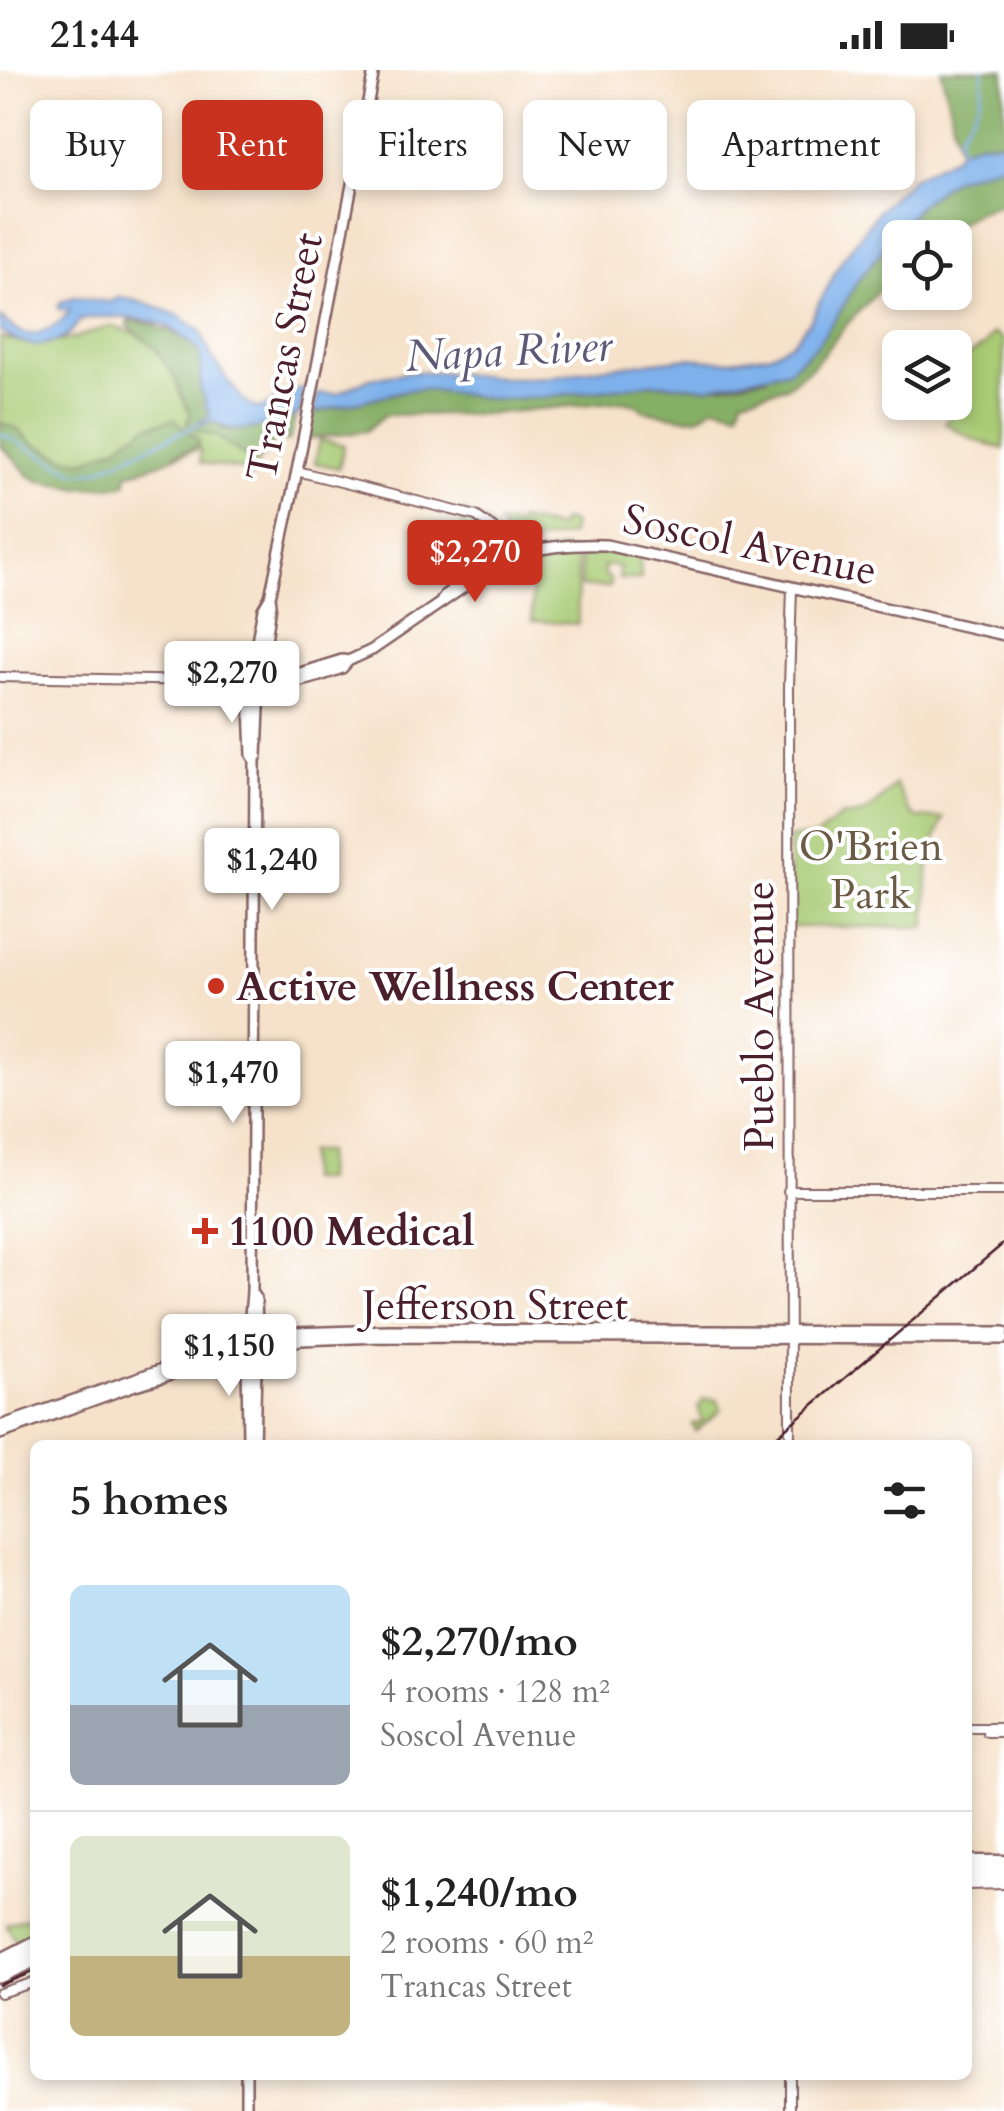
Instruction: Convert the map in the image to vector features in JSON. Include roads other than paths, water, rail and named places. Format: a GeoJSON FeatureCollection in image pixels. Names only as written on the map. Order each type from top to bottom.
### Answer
{"type":"FeatureCollection","features":[{"type":"Feature","properties":{"kind":"highway"},"geometry":{"type":"LineString","coordinates":[[972,1863],[1004,1863]]}},
{"type":"Feature","properties":{"kind":"highway"},"geometry":{"type":"LineString","coordinates":[[972,1874],[1004,1874]]}},
{"type":"Feature","properties":{"kind":"highway"},"geometry":{"type":"LineString","coordinates":[[2,1970],[30,1953]]}},
{"type":"Feature","properties":{"kind":"main road","name":"Trancas Street"},"geometry":{"type":"LineString","coordinates":[[251,1440],[252,755],[263,609],[270,596],[297,471],[374,70]]}},
{"type":"Feature","properties":{"kind":"main road","name":"Soscol Avenue"},"geometry":{"type":"LineString","coordinates":[[257,681],[274,684],[342,668],[478,571],[558,546],[628,548],[1004,635]]}},
{"type":"Feature","properties":{"kind":"main road","name":"Trancas Street"},"geometry":{"type":"LineString","coordinates":[[254,760],[258,755],[257,681],[272,604],[270,596]]}},
{"type":"Feature","properties":{"kind":"main road"},"geometry":{"type":"LineString","coordinates":[[264,650],[268,669],[292,675]]}},
{"type":"Feature","properties":{"kind":"main road","name":"Soscol Avenue"},"geometry":{"type":"LineString","coordinates":[[257,681],[348,661]]}},
{"type":"Feature","properties":{"kind":"main road"},"geometry":{"type":"LineString","coordinates":[[312,678],[312,674],[336,662]]}},
{"type":"Feature","properties":{"kind":"main road"},"geometry":{"type":"LineString","coordinates":[[258,727],[265,695],[274,684]]}},
{"type":"Feature","properties":{"kind":"main road"},"geometry":{"type":"LineString","coordinates":[[253,1324],[274,1341],[252,1377],[230,1351],[253,1324]]}},
{"type":"Feature","properties":{"kind":"main road","name":"Jefferson Street"},"geometry":{"type":"LineString","coordinates":[[0,1426],[188,1360],[274,1341],[356,1337],[1004,1336]]}},
{"type":"Feature","properties":{"kind":"main road","name":"Jefferson Street"},"geometry":{"type":"LineString","coordinates":[[0,1434],[230,1351]]}},
{"type":"Feature","properties":{"kind":"main road","name":"Trancas Street"},"geometry":{"type":"LineString","coordinates":[[251,1440],[252,1377]]}},
{"type":"Feature","properties":{"kind":"main road"},"geometry":{"type":"LineString","coordinates":[[246,2080],[246,2111]]}},
{"type":"Feature","properties":{"kind":"street"},"geometry":{"type":"LineString","coordinates":[[297,471],[476,516],[497,531],[511,558]]}},
{"type":"Feature","properties":{"kind":"street","name":"Pueblo Avenue"},"geometry":{"type":"LineString","coordinates":[[790,1440],[788,687],[792,588]]}},
{"type":"Feature","properties":{"kind":"street"},"geometry":{"type":"LineString","coordinates":[[0,677],[257,681]]}},
{"type":"Feature","properties":{"kind":"street"},"geometry":{"type":"LineString","coordinates":[[788,1190],[1004,1191]]}},
{"type":"Feature","properties":{"kind":"street"},"geometry":{"type":"LineString","coordinates":[[972,1730],[1004,1730]]}},
{"type":"Feature","properties":{"kind":"street"},"geometry":{"type":"LineString","coordinates":[[972,1885],[1004,1884]]}},
{"type":"Feature","properties":{"kind":"street"},"geometry":{"type":"LineString","coordinates":[[0,1993],[30,1984]]}},
{"type":"Feature","properties":{"kind":"street"},"geometry":{"type":"LineString","coordinates":[[790,2080],[790,2111]]}},
{"type":"Feature","properties":{"kind":"water"},"geometry":{"type":"Polygon","coordinates":[[[979,142],[1004,142],[1004,163],[953,179],[919,205],[907,220],[882,220],[882,250],[858,280],[817,345],[789,370],[707,388],[648,384],[545,397],[495,399],[407,390],[314,413],[317,394],[339,393],[370,378],[408,372],[550,377],[689,358],[725,361],[771,354],[794,341],[811,319],[842,260],[879,210],[900,190],[915,190],[915,176],[952,158],[959,150],[979,142]]]}},
{"type":"Feature","properties":{"kind":"water"},"geometry":{"type":"Polygon","coordinates":[[[74,297],[109,302],[121,297],[177,315],[200,330],[212,358],[248,405],[260,409],[305,388],[300,414],[244,429],[214,421],[198,425],[210,413],[201,390],[199,350],[173,329],[152,321],[116,317],[81,320],[58,341],[36,346],[0,331],[0,317],[24,333],[43,331],[64,318],[70,310],[60,310],[58,306],[74,297]]]}},
{"type":"Feature","properties":{"kind":"waterway"},"geometry":{"type":"LineString","coordinates":[[961,150],[958,136],[980,98],[983,70]]}},
{"type":"Feature","properties":{"kind":"waterway"},"geometry":{"type":"LineString","coordinates":[[0,435],[76,473],[98,470],[199,424]]}},
{"type":"Feature","properties":{"kind":"railway"},"geometry":{"type":"LineString","coordinates":[[772,1440],[1004,1243]]}},
{"type":"Feature","properties":{"kind":"railway"},"geometry":{"type":"LineString","coordinates":[[0,1985],[30,1973]]}},
{"type":"Feature","properties":{"kind":"place","name":"Active Wellness Center"},"geometry":{"type":"Point","coordinates":[216,986]}},
{"type":"Feature","properties":{"kind":"place","name":"1100 Medical"},"geometry":{"type":"Point","coordinates":[205,1231]}},
{"type":"Feature","properties":{"kind":"water label","name":"Napa River"},"geometry":{"type":"Point","coordinates":[509,351]}},
{"type":"Feature","properties":{"kind":"park label","name":"O'Brien Park"},"geometry":{"type":"Point","coordinates":[871,870]}}]}
